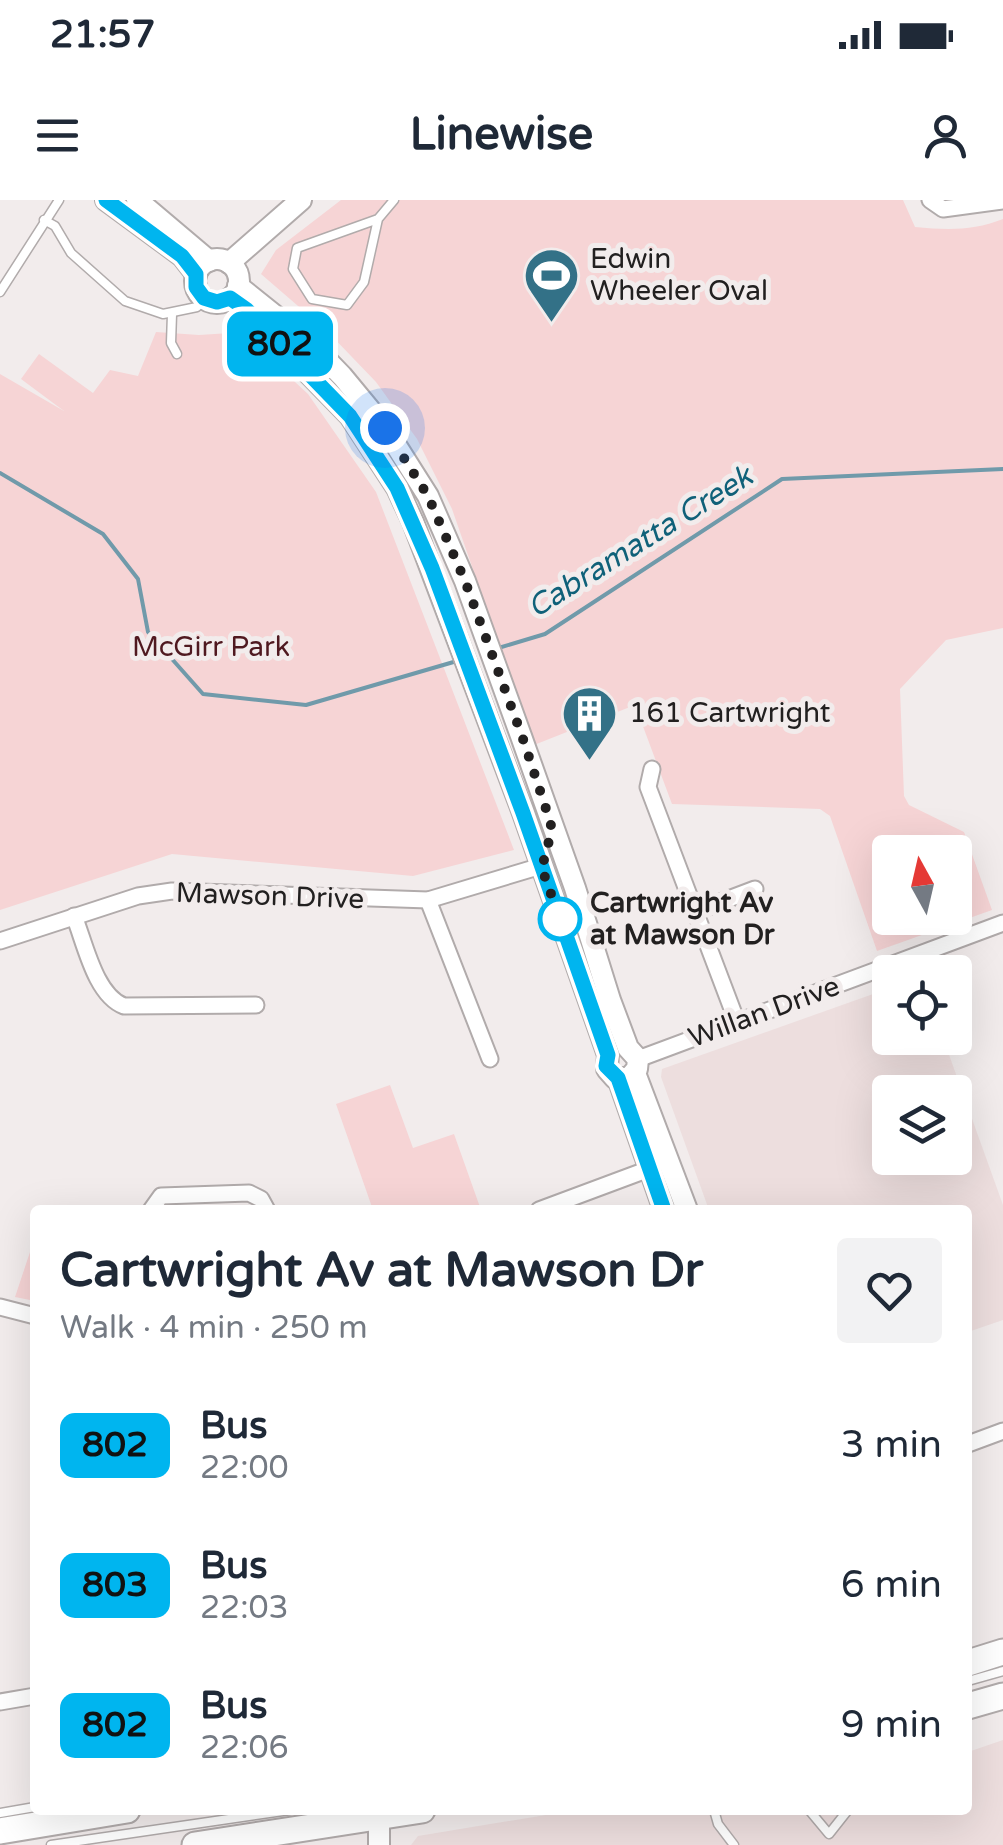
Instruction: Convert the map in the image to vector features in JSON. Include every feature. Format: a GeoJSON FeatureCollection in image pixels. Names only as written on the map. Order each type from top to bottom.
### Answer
{"type":"FeatureCollection","features":[{"type":"Feature","properties":{"kind":"main road"},"geometry":{"type":"LineString","coordinates":[[972,1705],[1003,1696]]}},
{"type":"Feature","properties":{"kind":"main road"},"geometry":{"type":"LineString","coordinates":[[0,1832],[98,1815]]}},
{"type":"Feature","properties":{"kind":"main road"},"geometry":{"type":"LineString","coordinates":[[195,1845],[366,1815]]}},
{"type":"Feature","properties":{"kind":"street"},"geometry":{"type":"LineString","coordinates":[[106,200],[182,256],[211,266],[238,273],[234,292],[217,302],[204,298],[196,287],[211,266],[301,200]]}},
{"type":"Feature","properties":{"kind":"street"},"geometry":{"type":"LineString","coordinates":[[137,200],[211,266]]}},
{"type":"Feature","properties":{"kind":"street"},"geometry":{"type":"LineString","coordinates":[[930,200],[943,209],[1003,201]]}},
{"type":"Feature","properties":{"kind":"street"},"geometry":{"type":"LineString","coordinates":[[234,292],[350,416],[397,488],[432,568],[541,866],[686,1205]]}},
{"type":"Feature","properties":{"kind":"street"},"geometry":{"type":"LineString","coordinates":[[234,292],[313,346],[385,428],[428,496],[465,581],[575,888],[625,1063],[649,1169],[662,1205]]}},
{"type":"Feature","properties":{"kind":"street"},"geometry":{"type":"LineString","coordinates":[[652,769],[648,787],[737,1022]]}},
{"type":"Feature","properties":{"kind":"street"},"geometry":{"type":"LineString","coordinates":[[541,866],[547,854],[551,824]]}},
{"type":"Feature","properties":{"kind":"street"},"geometry":{"type":"LineString","coordinates":[[541,866],[575,888]]}},
{"type":"Feature","properties":{"kind":"street","name":"Mawson Drive"},"geometry":{"type":"LineString","coordinates":[[0,942],[138,896],[172,892],[428,900],[541,866]]}},
{"type":"Feature","properties":{"kind":"street"},"geometry":{"type":"LineString","coordinates":[[697,911],[755,889]]}},
{"type":"Feature","properties":{"kind":"street"},"geometry":{"type":"LineString","coordinates":[[428,900],[490,1059]]}},
{"type":"Feature","properties":{"kind":"street"},"geometry":{"type":"LineString","coordinates":[[74,916],[112,1001],[124,1006],[256,1005]]}},
{"type":"Feature","properties":{"kind":"street","name":"Willan Drive"},"geometry":{"type":"LineString","coordinates":[[625,1063],[1003,923]]}},
{"type":"Feature","properties":{"kind":"street"},"geometry":{"type":"LineString","coordinates":[[554,1205],[649,1169],[656,1158],[654,1124]]}},
{"type":"Feature","properties":{"kind":"street"},"geometry":{"type":"LineString","coordinates":[[155,1205],[161,1196],[249,1193],[264,1205]]}},
{"type":"Feature","properties":{"kind":"street"},"geometry":{"type":"LineString","coordinates":[[0,1307],[30,1315]]}},
{"type":"Feature","properties":{"kind":"street"},"geometry":{"type":"LineString","coordinates":[[972,1443],[1003,1431]]}},
{"type":"Feature","properties":{"kind":"street"},"geometry":{"type":"LineString","coordinates":[[0,1702],[30,1697]]}},
{"type":"Feature","properties":{"kind":"street"},"geometry":{"type":"LineString","coordinates":[[379,1815],[379,1845]]}},
{"type":"Feature","properties":{"kind":"lane"},"geometry":{"type":"LineString","coordinates":[[0,292],[59,200]]}},
{"type":"Feature","properties":{"kind":"lane"},"geometry":{"type":"LineString","coordinates":[[378,218],[364,282],[347,305],[312,300],[294,269],[296,248],[378,218],[394,200]]}},
{"type":"Feature","properties":{"kind":"lane"},"geometry":{"type":"LineString","coordinates":[[44,220],[55,226],[71,253],[126,301],[172,314],[197,308],[204,298]]}},
{"type":"Feature","properties":{"kind":"lane"},"geometry":{"type":"LineString","coordinates":[[172,314],[170,343],[177,354]]}},
{"type":"Feature","properties":{"kind":"lane"},"geometry":{"type":"LineString","coordinates":[[972,1676],[990,1658]]}},
{"type":"Feature","properties":{"kind":"lane"},"geometry":{"type":"LineString","coordinates":[[0,1813],[30,1808]]}},
{"type":"Feature","properties":{"kind":"lane"},"geometry":{"type":"LineString","coordinates":[[715,1815],[734,1845]]}},
{"type":"Feature","properties":{"kind":"lane"},"geometry":{"type":"LineString","coordinates":[[813,1815],[829,1834]]}},
{"type":"Feature","properties":{"kind":"lane"},"geometry":{"type":"LineString","coordinates":[[829,1845],[829,1834],[844,1815]]}},
{"type":"Feature","properties":{"kind":"lane"},"geometry":{"type":"LineString","coordinates":[[51,1845],[279,1829]]}},
{"type":"Feature","properties":{"kind":"shaded area"},"geometry":{"type":"Polygon","coordinates":[[[872,994],[872,1055],[949,1055],[956,1075],[872,1075],[872,1175],[972,1175],[972,1119],[1003,1205],[1003,1320],[972,1331],[972,1205],[707,1205],[661,1077],[662,1069],[872,994]]]}},
{"type":"Feature","properties":{"kind":"shaded area"},"geometry":{"type":"Polygon","coordinates":[[[1003,1740],[1003,1845],[411,1845],[418,1836],[546,1815],[972,1815],[972,1751],[1003,1740]]]}},
{"type":"Feature","properties":{"kind":"green space"},"geometry":{"type":"Polygon","coordinates":[[[341,200],[903,200],[915,227],[960,229],[1003,219],[1003,628],[946,640],[900,689],[904,796],[909,805],[965,835],[872,835],[872,935],[922,935],[877,951],[830,816],[820,809],[672,804],[635,705],[534,745],[452,509],[417,439],[376,382],[327,331],[261,274],[276,250],[341,200]]]}},
{"type":"Feature","properties":{"kind":"green space","name":"McGirr Park"},"geometry":{"type":"Polygon","coordinates":[[[156,332],[230,333],[268,357],[308,394],[376,492],[514,850],[413,876],[172,854],[0,910],[0,374],[64,411],[21,379],[39,354],[93,393],[110,370],[138,376],[156,332]]]}},
{"type":"Feature","properties":{"kind":"green space"},"geometry":{"type":"Polygon","coordinates":[[[972,854],[992,910],[972,917],[972,854]]]}},
{"type":"Feature","properties":{"kind":"green space"},"geometry":{"type":"Polygon","coordinates":[[[390,1085],[413,1148],[454,1134],[479,1205],[371,1205],[336,1104],[390,1085]]]}},
{"type":"Feature","properties":{"kind":"green space"},"geometry":{"type":"Polygon","coordinates":[[[30,1252],[30,1300],[15,1297],[30,1252]]]}},
{"type":"Feature","properties":{"kind":"waterway","name":"Cabramatta Creek"},"geometry":{"type":"LineString","coordinates":[[495,649],[545,634],[782,479],[1003,469]]}},
{"type":"Feature","properties":{"kind":"waterway","name":"Cabramatta Creek"},"geometry":{"type":"LineString","coordinates":[[0,473],[103,534],[138,579],[148,632],[203,694],[306,705],[457,661]]}},
{"type":"Feature","properties":{"kind":"bus line","name":"802"},"geometry":{"type":"LineString","coordinates":[[106,200],[182,256],[196,274],[196,287],[204,298],[217,302],[230,298],[247,310],[350,416],[397,488],[432,568],[523,813],[608,1055],[606,1066],[618,1078],[662,1205]]}},
{"type":"Feature","properties":{"kind":"place","name":"Edwin Wheeler Oval"},"geometry":{"type":"Point","coordinates":[551,324]}},
{"type":"Feature","properties":{"kind":"place","name":"161 Cartwright"},"geometry":{"type":"Point","coordinates":[590,762]}},
{"type":"Feature","properties":{"kind":"place","name":"Cartwright Av at Mawson Dr"},"geometry":{"type":"Point","coordinates":[560,919]}},
{"type":"Feature","properties":{"kind":"route"},"geometry":{"type":"LineString","coordinates":[[385,428],[428,496],[465,581],[522,736],[551,824],[547,854],[541,866],[560,919]]}}]}
